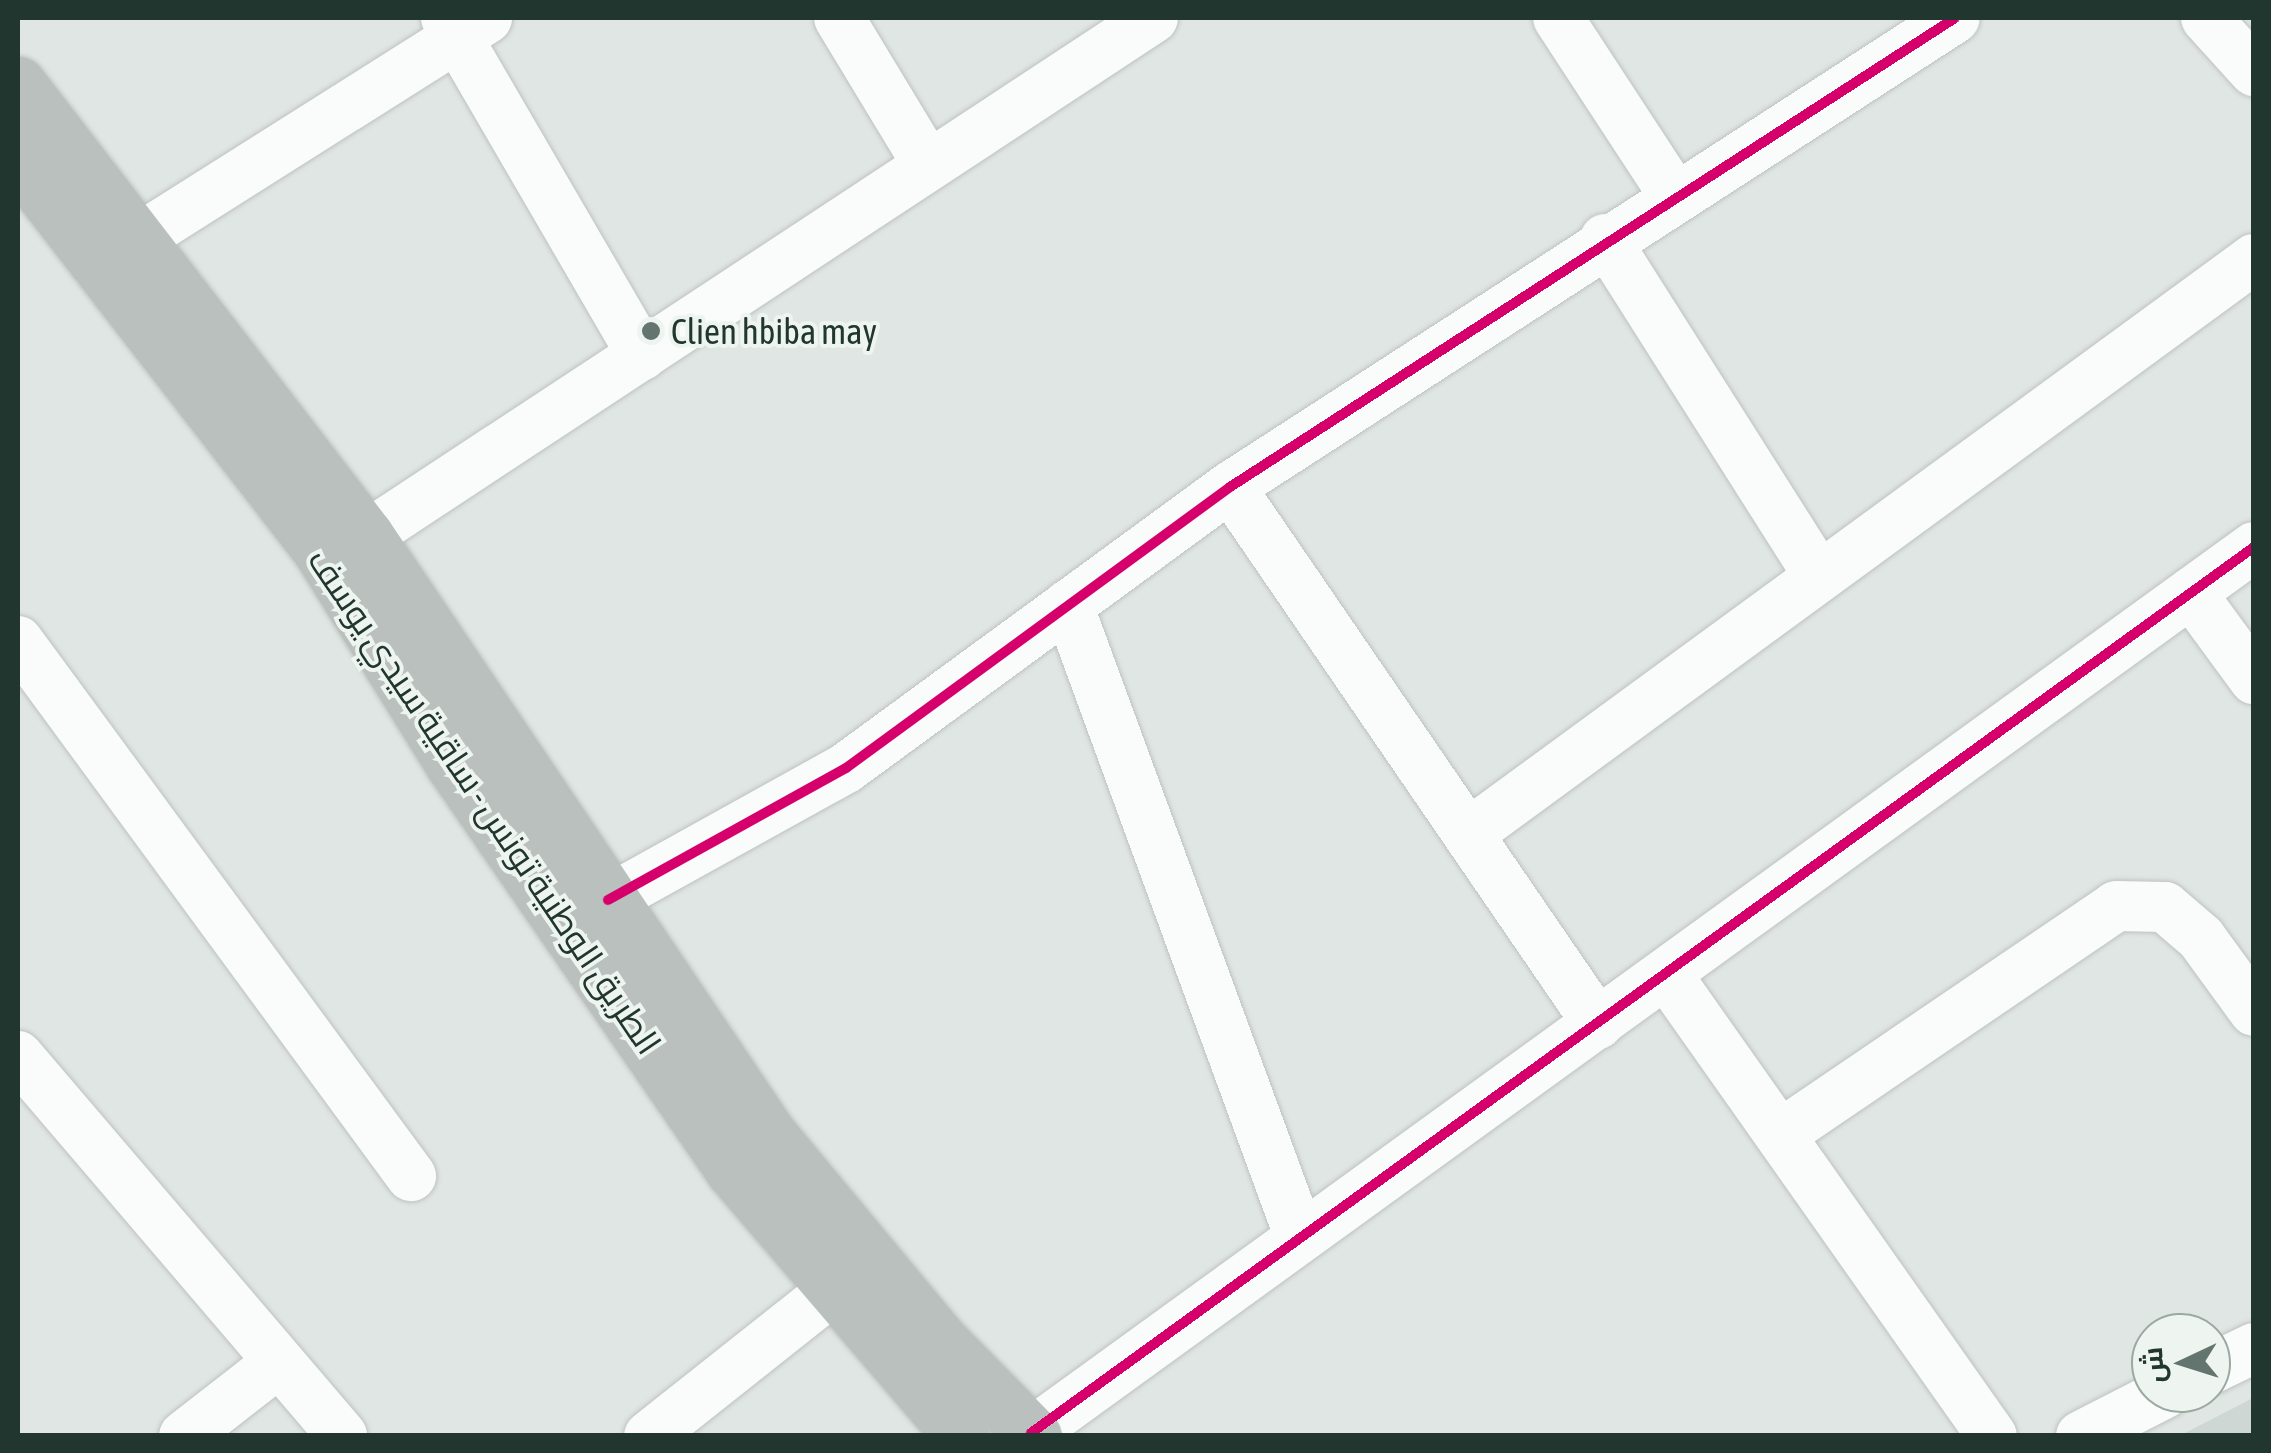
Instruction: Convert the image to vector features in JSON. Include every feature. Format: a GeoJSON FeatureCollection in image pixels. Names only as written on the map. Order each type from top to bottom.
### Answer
{"type":"FeatureCollection","features":[{"type":"Feature","properties":{"kind":"highway","name":"الطريق الوطنية تونس - ساقية سيدي يوسف"},"geometry":{"type":"LineString","coordinates":[[18,84],[366,536],[608,900],[832,1291],[961,1436]]}},
{"type":"Feature","properties":{"kind":"highway","name":"الطريق الوطنية تونس - ساقية سيدي يوسف"},"geometry":{"type":"LineString","coordinates":[[18,160],[321,551],[453,764],[751,1152],[1032,1434]]}},
{"type":"Feature","properties":{"kind":"street"},"geometry":{"type":"LineString","coordinates":[[839,18],[928,165]]}},
{"type":"Feature","properties":{"kind":"street"},"geometry":{"type":"LineString","coordinates":[[366,536],[1153,18]]}},
{"type":"Feature","properties":{"kind":"street"},"geometry":{"type":"LineString","coordinates":[[1558,18],[1675,197]]}},
{"type":"Feature","properties":{"kind":"street"},"geometry":{"type":"LineString","coordinates":[[608,900],[846,768],[1230,486],[1605,239],[1955,18]]}},
{"type":"Feature","properties":{"kind":"street"},"geometry":{"type":"LineString","coordinates":[[2206,18],[2254,71]]}},
{"type":"Feature","properties":{"kind":"street"},"geometry":{"type":"LineString","coordinates":[[138,239],[464,24],[642,356]]}},
{"type":"Feature","properties":{"kind":"street"},"geometry":{"type":"LineString","coordinates":[[1605,239],[1816,572]]}},
{"type":"Feature","properties":{"kind":"street"},"geometry":{"type":"LineString","coordinates":[[1468,834],[1816,572],[2254,259]]}},
{"type":"Feature","properties":{"kind":"street"},"geometry":{"type":"LineString","coordinates":[[1230,486],[1598,1024]]}},
{"type":"Feature","properties":{"kind":"street"},"geometry":{"type":"LineString","coordinates":[[1032,1434],[1298,1232],[1669,978],[1866,821],[2254,546]]}},
{"type":"Feature","properties":{"kind":"street"},"geometry":{"type":"LineString","coordinates":[[2191,593],[2254,679]]}},
{"type":"Feature","properties":{"kind":"street"},"geometry":{"type":"LineString","coordinates":[[1068,605],[1298,1232]]}},
{"type":"Feature","properties":{"kind":"street"},"geometry":{"type":"LineString","coordinates":[[18,642],[411,1176]]}},
{"type":"Feature","properties":{"kind":"street"},"geometry":{"type":"LineString","coordinates":[[1781,1134],[2116,906],[2165,907],[2201,938],[2254,1011]]}},
{"type":"Feature","properties":{"kind":"street"},"geometry":{"type":"LineString","coordinates":[[1669,978],[1992,1436]]}},
{"type":"Feature","properties":{"kind":"street"},"geometry":{"type":"LineString","coordinates":[[18,1056],[342,1436]]}},
{"type":"Feature","properties":{"kind":"street"},"geometry":{"type":"LineString","coordinates":[[649,1436],[832,1291]]}},
{"type":"Feature","properties":{"kind":"street"},"geometry":{"type":"LineString","coordinates":[[2231,1359],[2254,1348]]}},
{"type":"Feature","properties":{"kind":"street"},"geometry":{"type":"LineString","coordinates":[[184,1436],[278,1362]]}},
{"type":"Feature","properties":{"kind":"street"},"geometry":{"type":"LineString","coordinates":[[2081,1436],[2131,1410]]}},
{"type":"Feature","properties":{"kind":"shaded area"},"geometry":{"type":"Polygon","coordinates":[[[2253,1398],[2253,1435],[2181,1435],[2231,1413],[2231,1409],[2253,1398]]]}},
{"type":"Feature","properties":{"kind":"cycle path"},"geometry":{"type":"LineString","coordinates":[[608,900],[846,768],[1230,487],[1955,18]]}},
{"type":"Feature","properties":{"kind":"cycle path"},"geometry":{"type":"LineString","coordinates":[[1031,1433],[2254,547]]}},
{"type":"Feature","properties":{"kind":"place","name":"Clien hbiba may"},"geometry":{"type":"Point","coordinates":[651,331]}}]}
